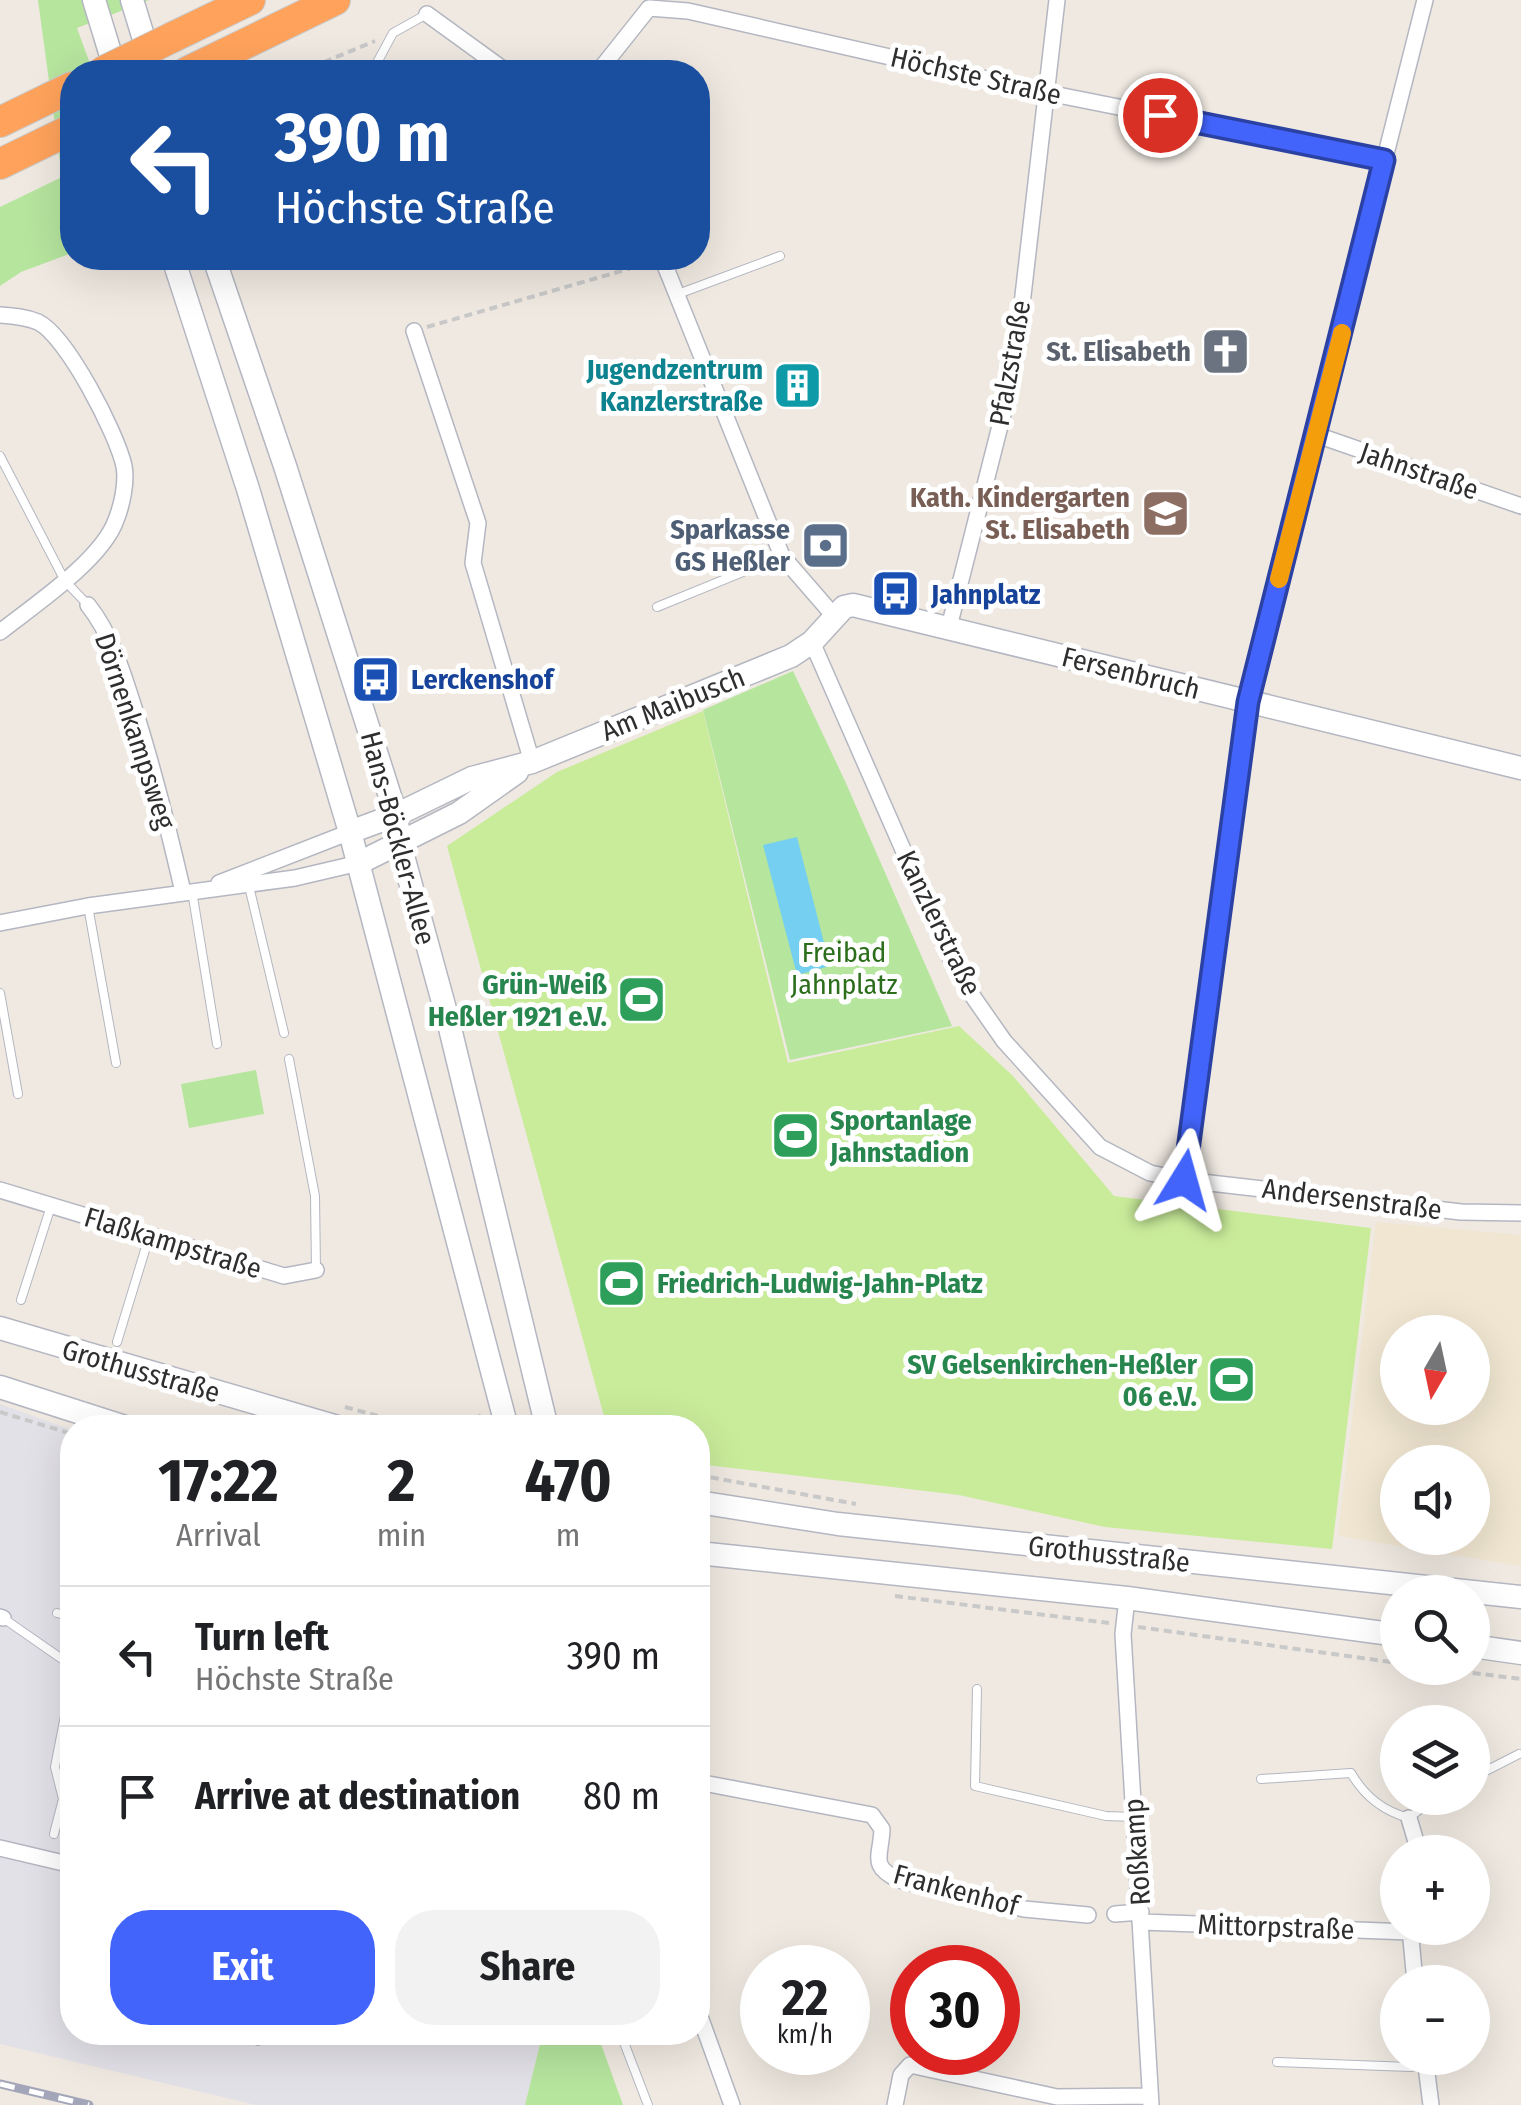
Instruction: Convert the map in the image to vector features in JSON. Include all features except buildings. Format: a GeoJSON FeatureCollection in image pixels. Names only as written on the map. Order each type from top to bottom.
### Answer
{"type":"FeatureCollection","features":[{"type":"Feature","properties":{"kind":"highway"},"geometry":{"type":"LineString","coordinates":[[126,60],[250,0]]}},
{"type":"Feature","properties":{"kind":"highway"},"geometry":{"type":"LineString","coordinates":[[212,60],[335,0]]}},
{"type":"Feature","properties":{"kind":"highway"},"geometry":{"type":"LineString","coordinates":[[0,122],[60,93]]}},
{"type":"Feature","properties":{"kind":"highway"},"geometry":{"type":"LineString","coordinates":[[0,164],[60,135]]}},
{"type":"Feature","properties":{"kind":"street"},"geometry":{"type":"LineString","coordinates":[[94,0],[112,60]]}},
{"type":"Feature","properties":{"kind":"street"},"geometry":{"type":"LineString","coordinates":[[132,0],[150,60]]}},
{"type":"Feature","properties":{"kind":"street","name":"Pfalzstraße"},"geometry":{"type":"LineString","coordinates":[[949,627],[1006,397],[1021,313],[1057,0]]}},
{"type":"Feature","properties":{"kind":"street"},"geometry":{"type":"LineString","coordinates":[[1184,1180],[1248,702],[1425,0]]}},
{"type":"Feature","properties":{"kind":"street","name":"Höchste Straße"},"geometry":{"type":"LineString","coordinates":[[608,60],[649,8],[688,11],[1048,93],[1384,160]]}},
{"type":"Feature","properties":{"kind":"street"},"geometry":{"type":"LineString","coordinates":[[427,14],[490,60]]}},
{"type":"Feature","properties":{"kind":"street","name":"Hans-Böckler-Allee"},"geometry":{"type":"LineString","coordinates":[[178,270],[350,832],[496,1415]]}},
{"type":"Feature","properties":{"kind":"street","name":"Hans-Böckler-Allee"},"geometry":{"type":"LineString","coordinates":[[218,270],[396,815],[400,845],[448,1020],[544,1415]]}},
{"type":"Feature","properties":{"kind":"street"},"geometry":{"type":"LineString","coordinates":[[667,270],[782,556],[834,616],[812,642]]}},
{"type":"Feature","properties":{"kind":"street"},"geometry":{"type":"LineString","coordinates":[[0,315],[40,323],[66,347],[95,398],[124,467],[116,524],[65,581],[0,632]]}},
{"type":"Feature","properties":{"kind":"street"},"geometry":{"type":"LineString","coordinates":[[414,331],[478,523],[472,562],[532,762]]}},
{"type":"Feature","properties":{"kind":"street","name":"Jahnstraße"},"geometry":{"type":"LineString","coordinates":[[1316,436],[1521,506]]}},
{"type":"Feature","properties":{"kind":"street","name":"Fersenbruch"},"geometry":{"type":"LineString","coordinates":[[834,616],[844,607],[860,605],[1521,768]]}},
{"type":"Feature","properties":{"kind":"street","name":"Dörnenkampsweg"},"geometry":{"type":"LineString","coordinates":[[88,606],[98,618],[123,674],[193,890]]}},
{"type":"Feature","properties":{"kind":"street","name":"Am Maibusch"},"geometry":{"type":"LineString","coordinates":[[247,879],[472,778],[532,762],[791,656],[812,642]]}},
{"type":"Feature","properties":{"kind":"street","name":"Kanzlerstraße"},"geometry":{"type":"LineString","coordinates":[[812,642],[954,966],[1004,1042],[1100,1147],[1150,1172],[1184,1180]]}},
{"type":"Feature","properties":{"kind":"street","name":"Am Maibusch"},"geometry":{"type":"LineString","coordinates":[[0,923],[358,863],[459,813],[532,762]]}},
{"type":"Feature","properties":{"kind":"street","name":"Andersenstraße"},"geometry":{"type":"LineString","coordinates":[[1184,1180],[1460,1212],[1521,1213]]}},
{"type":"Feature","properties":{"kind":"street","name":"Flaßkampstraße"},"geometry":{"type":"LineString","coordinates":[[0,1190],[284,1276],[316,1270]]}},
{"type":"Feature","properties":{"kind":"street","name":"Grothusstraße"},"geometry":{"type":"LineString","coordinates":[[0,1328],[297,1415]]}},
{"type":"Feature","properties":{"kind":"street","name":"Grothusstraße"},"geometry":{"type":"LineString","coordinates":[[0,1388],[86,1415]]}},
{"type":"Feature","properties":{"kind":"street","name":"Grothusstraße"},"geometry":{"type":"LineString","coordinates":[[710,1504],[857,1526],[1521,1597]]}},
{"type":"Feature","properties":{"kind":"street","name":"Grothusstraße"},"geometry":{"type":"LineString","coordinates":[[710,1554],[1127,1598],[1380,1633]]}},
{"type":"Feature","properties":{"kind":"street","name":"Roßkamp"},"geometry":{"type":"LineString","coordinates":[[1127,1598],[1123,1634],[1151,2100]]}},
{"type":"Feature","properties":{"kind":"street"},"geometry":{"type":"LineString","coordinates":[[1490,1648],[1521,1652]]}},
{"type":"Feature","properties":{"kind":"street","name":"Frankenhof"},"geometry":{"type":"LineString","coordinates":[[710,1784],[872,1815],[882,1829],[878,1863],[882,1872],[899,1880],[1024,1908],[1088,1915]]}},
{"type":"Feature","properties":{"kind":"street"},"geometry":{"type":"LineString","coordinates":[[1409,1818],[1414,1835]]}},
{"type":"Feature","properties":{"kind":"street"},"geometry":{"type":"LineString","coordinates":[[0,1848],[60,1862]]}},
{"type":"Feature","properties":{"kind":"street"},"geometry":{"type":"LineString","coordinates":[[1115,1914],[1142,1917]]}},
{"type":"Feature","properties":{"kind":"street","name":"Mittorpstraße"},"geometry":{"type":"LineString","coordinates":[[1142,1917],[1380,1929]]}},
{"type":"Feature","properties":{"kind":"street"},"geometry":{"type":"LineString","coordinates":[[710,2044],[732,2105]]}},
{"type":"Feature","properties":{"kind":"street"},"geometry":{"type":"LineString","coordinates":[[895,2105],[901,2075],[910,2066],[1058,2097],[1151,2100]]}},
{"type":"Feature","properties":{"kind":"street"},"geometry":{"type":"LineString","coordinates":[[1428,2075],[1431,2105]]}},
{"type":"Feature","properties":{"kind":"lane"},"geometry":{"type":"LineString","coordinates":[[378,60],[393,33],[427,14]]}},
{"type":"Feature","properties":{"kind":"lane"},"geometry":{"type":"LineString","coordinates":[[678,294],[780,256]]}},
{"type":"Feature","properties":{"kind":"lane"},"geometry":{"type":"LineString","coordinates":[[0,456],[65,581]]}},
{"type":"Feature","properties":{"kind":"lane"},"geometry":{"type":"LineString","coordinates":[[657,607],[782,556]]}},
{"type":"Feature","properties":{"kind":"lane","name":"Dörnenkampsweg"},"geometry":{"type":"LineString","coordinates":[[65,581],[88,606]]}},
{"type":"Feature","properties":{"kind":"lane"},"geometry":{"type":"LineString","coordinates":[[247,879],[284,1033]]}},
{"type":"Feature","properties":{"kind":"lane"},"geometry":{"type":"LineString","coordinates":[[193,890],[217,1044]]}},
{"type":"Feature","properties":{"kind":"lane"},"geometry":{"type":"LineString","coordinates":[[88,906],[116,1063]]}},
{"type":"Feature","properties":{"kind":"lane"},"geometry":{"type":"LineString","coordinates":[[0,994],[18,1094]]}},
{"type":"Feature","properties":{"kind":"lane","name":"Flaßkampstraße"},"geometry":{"type":"LineString","coordinates":[[289,1059],[315,1196],[316,1270]]}},
{"type":"Feature","properties":{"kind":"lane"},"geometry":{"type":"LineString","coordinates":[[22,1300],[52,1206]]}},
{"type":"Feature","properties":{"kind":"lane"},"geometry":{"type":"LineString","coordinates":[[116,1342],[150,1236]]}},
{"type":"Feature","properties":{"kind":"lane"},"geometry":{"type":"LineString","coordinates":[[2,1618],[60,1658]]}},
{"type":"Feature","properties":{"kind":"lane"},"geometry":{"type":"LineString","coordinates":[[977,1689],[975,1786],[1106,1816],[1134,1817]]}},
{"type":"Feature","properties":{"kind":"lane"},"geometry":{"type":"LineString","coordinates":[[60,1741],[55,1767],[60,1788]]}},
{"type":"Feature","properties":{"kind":"lane"},"geometry":{"type":"LineString","coordinates":[[1490,1769],[1519,1754]]}},
{"type":"Feature","properties":{"kind":"lane"},"geometry":{"type":"LineString","coordinates":[[1261,1778],[1351,1772],[1359,1786],[1386,1812],[1409,1818],[1413,1815]]}},
{"type":"Feature","properties":{"kind":"lane"},"geometry":{"type":"LineString","coordinates":[[54,1834],[60,1811]]}},
{"type":"Feature","properties":{"kind":"lane"},"geometry":{"type":"LineString","coordinates":[[625,2045],[648,2105]]}},
{"type":"Feature","properties":{"kind":"lane"},"geometry":{"type":"LineString","coordinates":[[1276,2062],[1380,2066]]}},
{"type":"Feature","properties":{"kind":"path"},"geometry":{"type":"LineString","coordinates":[[329,60],[393,33]]}},
{"type":"Feature","properties":{"kind":"path"},"geometry":{"type":"LineString","coordinates":[[414,331],[621,270]]}},
{"type":"Feature","properties":{"kind":"path"},"geometry":{"type":"LineString","coordinates":[[0,1412],[60,1430]]}},
{"type":"Feature","properties":{"kind":"path"},"geometry":{"type":"LineString","coordinates":[[1130,1626],[1380,1661]]}},
{"type":"Feature","properties":{"kind":"path"},"geometry":{"type":"LineString","coordinates":[[1490,1675],[1521,1679]]}},
{"type":"Feature","properties":{"kind":"shaded area"},"geometry":{"type":"Polygon","coordinates":[[[1376,1222],[1521,1235],[1521,1566],[1454,1555],[1490,1555],[1490,1445],[1380,1445],[1380,1543],[1338,1536],[1376,1222]]]}},
{"type":"Feature","properties":{"kind":"shaded area"},"geometry":{"type":"Polygon","coordinates":[[[0,1404],[60,1426],[60,2045],[540,2045],[525,2105],[256,2105],[0,2044],[0,1404]]]}},
{"type":"Feature","properties":{"kind":"green space"},"geometry":{"type":"Polygon","coordinates":[[[38,0],[149,0],[77,28],[89,60],[60,60],[60,162],[38,0]]]}},
{"type":"Feature","properties":{"kind":"green space"},"geometry":{"type":"Polygon","coordinates":[[[60,178],[60,257],[21,272],[0,286],[0,207],[60,178]]]}},
{"type":"Feature","properties":{"kind":"green space","name":"Freibad Jahnplatz"},"geometry":{"type":"Polygon","coordinates":[[[793,671],[952,1026],[790,1060],[703,710],[793,671]]]}},
{"type":"Feature","properties":{"kind":"green space","name":"Sportanlage Jahnstadion"},"geometry":{"type":"Polygon","coordinates":[[[703,711],[788,1063],[959,1026],[1013,1076],[1114,1196],[1371,1228],[1332,1549],[1105,1527],[959,1495],[710,1465],[710,1415],[604,1415],[447,846],[557,772],[703,711]]]}},
{"type":"Feature","properties":{"kind":"green space"},"geometry":{"type":"Polygon","coordinates":[[[256,1070],[264,1114],[189,1128],[181,1084],[256,1070]]]}},
{"type":"Feature","properties":{"kind":"green space"},"geometry":{"type":"Polygon","coordinates":[[[540,2045],[601,2045],[623,2105],[525,2105],[540,2045]]]}},
{"type":"Feature","properties":{"kind":"water"},"geometry":{"type":"Polygon","coordinates":[[[797,837],[830,966],[797,975],[763,845],[797,837]]]}},
{"type":"Feature","properties":{"kind":"railway"},"geometry":{"type":"LineString","coordinates":[[0,2084],[89,2105]]}},
{"type":"Feature","properties":{"kind":"slow traffic"},"geometry":{"type":"LineString","coordinates":[[1279,579],[1342,333]]}},
{"type":"Feature","properties":{"kind":"place","name":"St. Elisabeth"},"geometry":{"type":"Point","coordinates":[1226,351]}},
{"type":"Feature","properties":{"kind":"place","name":"Jugendzentrum Kanzlerstraße"},"geometry":{"type":"Point","coordinates":[798,385]}},
{"type":"Feature","properties":{"kind":"place","name":"Kath. Kindergarten St. Elisabeth"},"geometry":{"type":"Point","coordinates":[1165,513]}},
{"type":"Feature","properties":{"kind":"place","name":"Sparkasse GS Heßler"},"geometry":{"type":"Point","coordinates":[825,545]}},
{"type":"Feature","properties":{"kind":"place","name":"Jahnplatz"},"geometry":{"type":"Point","coordinates":[896,594]}},
{"type":"Feature","properties":{"kind":"place","name":"Lerckenshof"},"geometry":{"type":"Point","coordinates":[376,679]}},
{"type":"Feature","properties":{"kind":"place","name":"Grün-Weiß Heßler 1921 e.V."},"geometry":{"type":"Point","coordinates":[642,1000]}},
{"type":"Feature","properties":{"kind":"place","name":"Sportanlage Jahnstadion"},"geometry":{"type":"Point","coordinates":[795,1136]}},
{"type":"Feature","properties":{"kind":"place","name":"Friedrich-Ludwig-Jahn-Platz"},"geometry":{"type":"Point","coordinates":[622,1283]}},
{"type":"Feature","properties":{"kind":"place","name":"SV Gelsenkirchen-Heßler 06 e.V."},"geometry":{"type":"Point","coordinates":[1232,1380]}},
{"type":"Feature","properties":{"kind":"route"},"geometry":{"type":"LineString","coordinates":[[1160,115],[1384,160],[1248,702],[1184,1180]]}}]}
